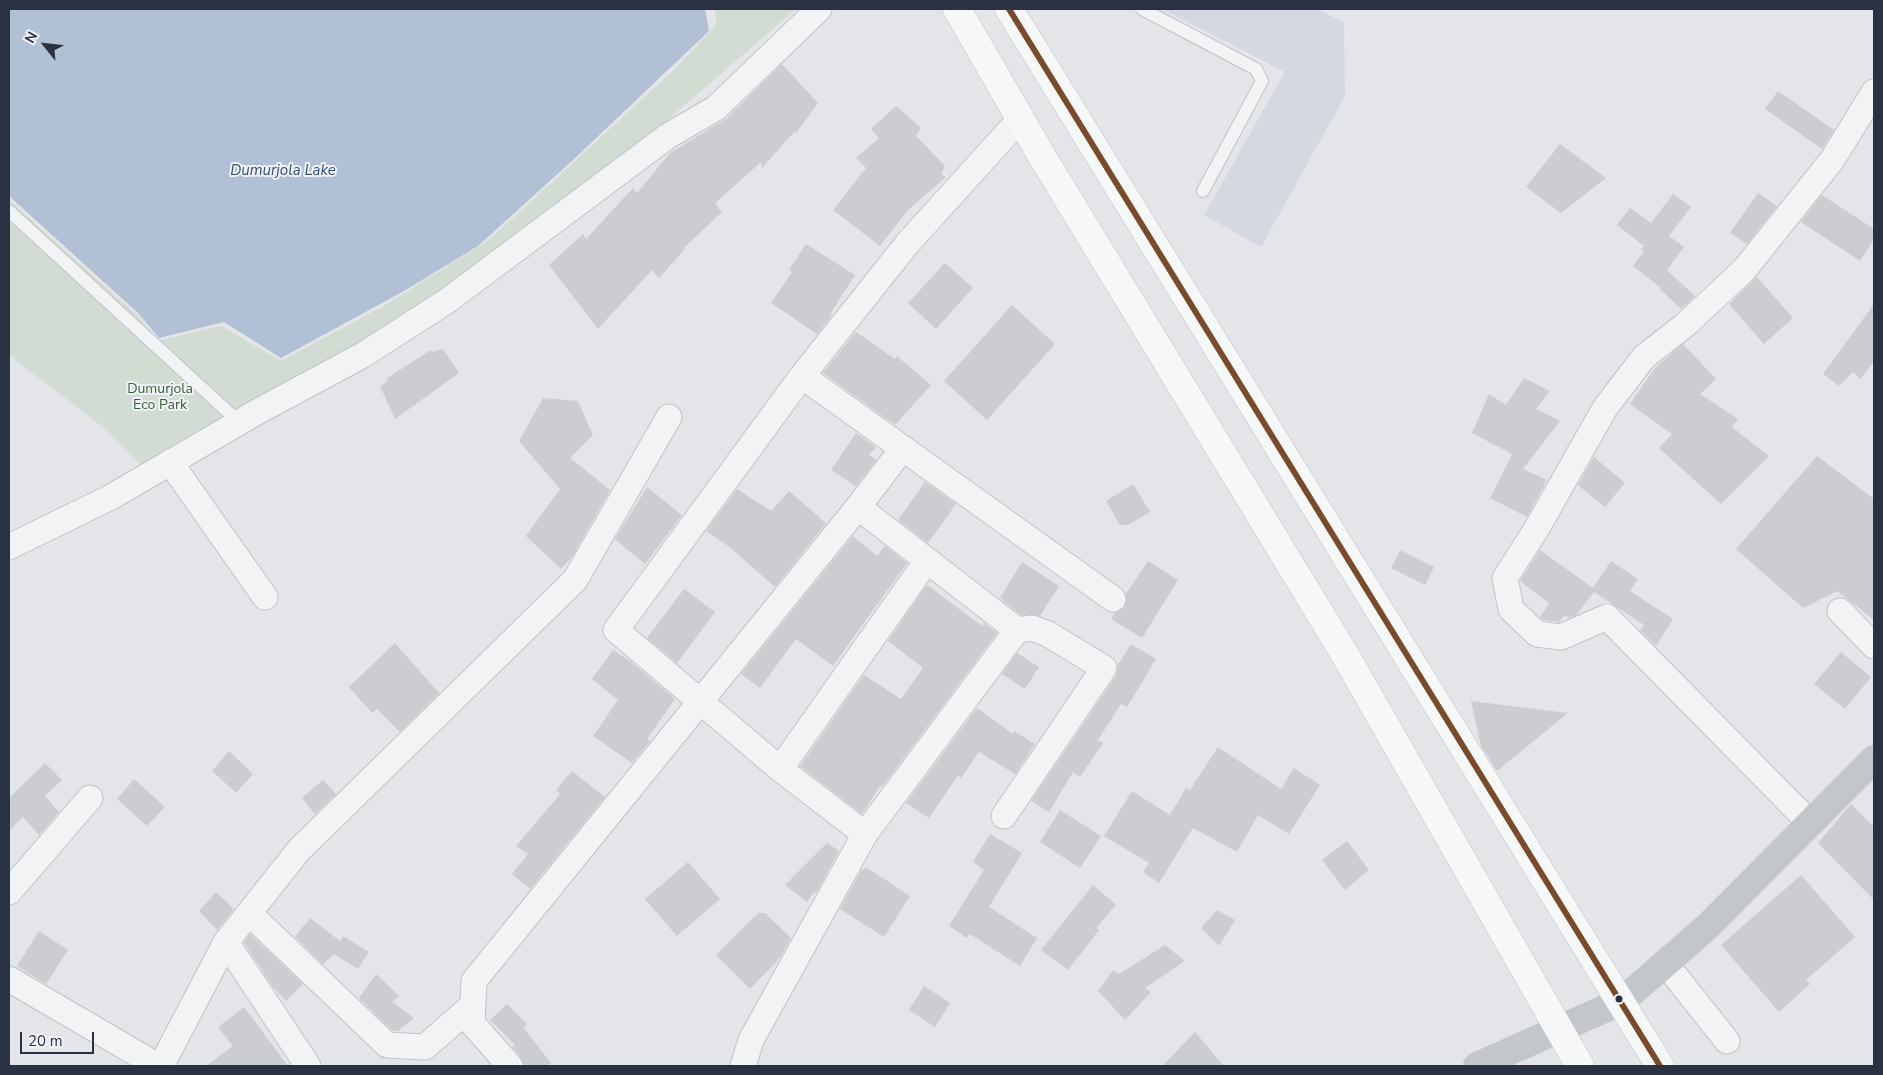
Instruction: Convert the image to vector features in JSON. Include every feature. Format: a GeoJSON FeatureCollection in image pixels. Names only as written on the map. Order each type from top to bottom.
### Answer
{"type":"FeatureCollection","features":[{"type":"Feature","properties":{"kind":"main road"},"geometry":{"type":"LineString","coordinates":[[957,9],[1020,119],[1344,653],[1580,1066]]}},
{"type":"Feature","properties":{"kind":"main road"},"geometry":{"type":"LineString","coordinates":[[1009,9],[1622,1001],[1660,1066]]}},
{"type":"Feature","properties":{"kind":"main road"},"geometry":{"type":"LineString","coordinates":[[1477,1066],[1515,1059],[1558,1030],[1622,1001],[1708,926],[1874,759]]}},
{"type":"Feature","properties":{"kind":"street"},"geometry":{"type":"LineString","coordinates":[[9,547],[111,497],[239,422],[363,355],[447,301],[668,136],[716,108],[819,9]]}},
{"type":"Feature","properties":{"kind":"street"},"geometry":{"type":"LineString","coordinates":[[1810,824],[1608,616],[1561,637],[1537,634],[1511,609],[1505,578],[1537,528],[1610,401],[1644,357],[1686,325],[1744,270],[1832,160],[1874,92]]}},
{"type":"Feature","properties":{"kind":"street"},"geometry":{"type":"LineString","coordinates":[[865,834],[780,769],[616,630],[802,376],[907,244],[1020,119]]}},
{"type":"Feature","properties":{"kind":"street"},"geometry":{"type":"LineString","coordinates":[[802,376],[1113,599]]}},
{"type":"Feature","properties":{"kind":"street"},"geometry":{"type":"LineString","coordinates":[[9,979],[160,1066],[226,942],[299,850],[575,580],[669,417]]}},
{"type":"Feature","properties":{"kind":"street"},"geometry":{"type":"LineString","coordinates":[[510,1066],[472,1024],[474,980],[858,507],[903,448]]}},
{"type":"Feature","properties":{"kind":"street"},"geometry":{"type":"LineString","coordinates":[[170,462],[265,597]]}},
{"type":"Feature","properties":{"kind":"street"},"geometry":{"type":"LineString","coordinates":[[858,507],[926,562],[1017,630],[1032,628],[1048,634],[1104,668],[1004,816]]}},
{"type":"Feature","properties":{"kind":"street"},"geometry":{"type":"LineString","coordinates":[[780,769],[926,562]]}},
{"type":"Feature","properties":{"kind":"street"},"geometry":{"type":"LineString","coordinates":[[1840,611],[1874,646]]}},
{"type":"Feature","properties":{"kind":"street"},"geometry":{"type":"LineString","coordinates":[[742,1066],[751,1040],[865,834],[1017,630]]}},
{"type":"Feature","properties":{"kind":"street"},"geometry":{"type":"LineString","coordinates":[[9,892],[90,798]]}},
{"type":"Feature","properties":{"kind":"street"},"geometry":{"type":"LineString","coordinates":[[249,913],[387,1045],[425,1047],[473,1005]]}},
{"type":"Feature","properties":{"kind":"street"},"geometry":{"type":"LineString","coordinates":[[226,942],[308,1066]]}},
{"type":"Feature","properties":{"kind":"street"},"geometry":{"type":"LineString","coordinates":[[1665,963],[1727,1041]]}},
{"type":"Feature","properties":{"kind":"lane"},"geometry":{"type":"LineString","coordinates":[[1142,9],[1256,69],[1262,82],[1203,191]]}},
{"type":"Feature","properties":{"kind":"lane"},"geometry":{"type":"LineString","coordinates":[[9,211],[239,422]]}},
{"type":"Feature","properties":{"kind":"shaded area"},"geometry":{"type":"Polygon","coordinates":[[[1162,9],[1318,9],[1344,23],[1345,96],[1261,247],[1204,215],[1285,72],[1162,9]]]}},
{"type":"Feature","properties":{"kind":"green space","name":"Dumurjola Eco Park"},"geometry":{"type":"Polygon","coordinates":[[[715,9],[796,9],[622,159],[453,290],[151,475],[104,428],[9,355],[9,200],[139,317],[158,341],[221,326],[281,361],[382,307],[489,240],[675,69],[716,25],[715,9]]]}},
{"type":"Feature","properties":{"kind":"water","name":"Dumurjola Lake"},"geometry":{"type":"Polygon","coordinates":[[[9,9],[705,9],[709,31],[573,160],[478,246],[404,291],[281,358],[224,322],[159,338],[138,313],[9,196],[9,9]]]}},
{"type":"Feature","properties":{"kind":"building"},"geometry":{"type":"Polygon","coordinates":[[[782,64],[818,103],[796,133],[795,131],[762,168],[761,162],[715,203],[722,212],[684,248],[659,278],[652,270],[598,329],[549,265],[583,234],[586,239],[633,188],[637,193],[670,153],[726,119],[782,64]]]}},
{"type":"Feature","properties":{"kind":"building"},"geometry":{"type":"Polygon","coordinates":[[[1778,91],[1834,130],[1822,149],[1765,109],[1778,91]]]}},
{"type":"Feature","properties":{"kind":"building"},"geometry":{"type":"Polygon","coordinates":[[[896,106],[921,128],[916,136],[945,166],[941,174],[946,177],[908,210],[880,246],[833,210],[866,168],[856,158],[879,138],[871,129],[896,106]]]}},
{"type":"Feature","properties":{"kind":"building"},"geometry":{"type":"Polygon","coordinates":[[[1560,144],[1606,178],[1561,213],[1526,187],[1560,144]]]}},
{"type":"Feature","properties":{"kind":"building"},"geometry":{"type":"Polygon","coordinates":[[[1758,193],[1777,206],[1747,244],[1730,233],[1758,193]]]}},
{"type":"Feature","properties":{"kind":"building"},"geometry":{"type":"Polygon","coordinates":[[[1673,194],[1691,207],[1669,236],[1684,247],[1667,270],[1695,296],[1681,309],[1661,288],[1633,266],[1644,251],[1641,249],[1644,246],[1617,225],[1630,208],[1651,223],[1673,194]]]}},
{"type":"Feature","properties":{"kind":"building"},"geometry":{"type":"Polygon","coordinates":[[[1822,195],[1874,229],[1874,239],[1860,261],[1801,222],[1822,195]]]}},
{"type":"Feature","properties":{"kind":"building"},"geometry":{"type":"Polygon","coordinates":[[[806,244],[855,275],[830,314],[832,315],[817,334],[771,303],[792,272],[789,270],[806,244]]]}},
{"type":"Feature","properties":{"kind":"building"},"geometry":{"type":"Polygon","coordinates":[[[945,263],[973,288],[936,329],[908,303],[945,263]]]}},
{"type":"Feature","properties":{"kind":"building"},"geometry":{"type":"Polygon","coordinates":[[[1757,277],[1793,318],[1764,344],[1729,304],[1757,277]]]}},
{"type":"Feature","properties":{"kind":"building"},"geometry":{"type":"Polygon","coordinates":[[[1874,304],[1874,361],[1861,379],[1853,372],[1839,386],[1823,374],[1874,304]]]}},
{"type":"Feature","properties":{"kind":"building"},"geometry":{"type":"Polygon","coordinates":[[[1012,305],[1055,344],[987,420],[944,381],[1012,305]]]}},
{"type":"Feature","properties":{"kind":"building"},"geometry":{"type":"Polygon","coordinates":[[[856,332],[895,359],[897,356],[931,385],[895,425],[823,373],[856,332]]]}},
{"type":"Feature","properties":{"kind":"building"},"geometry":{"type":"Polygon","coordinates":[[[1683,344],[1716,379],[1700,394],[1738,419],[1732,427],[1769,456],[1721,504],[1659,448],[1672,434],[1630,404],[1655,368],[1683,344]]]}},
{"type":"Feature","properties":{"kind":"building"},"geometry":{"type":"Polygon","coordinates":[[[443,349],[459,373],[395,419],[380,386],[388,381],[387,378],[431,350],[434,352],[443,349]]]}},
{"type":"Feature","properties":{"kind":"building"},"geometry":{"type":"Polygon","coordinates":[[[1524,378],[1550,391],[1536,409],[1560,421],[1523,469],[1547,480],[1527,517],[1490,498],[1512,454],[1472,433],[1489,394],[1506,405],[1524,378]]]}},
{"type":"Feature","properties":{"kind":"building"},"geometry":{"type":"Polygon","coordinates":[[[543,398],[578,401],[593,435],[570,458],[610,490],[572,557],[561,569],[526,536],[560,489],[519,441],[543,398]]]}},
{"type":"Feature","properties":{"kind":"building"},"geometry":{"type":"Polygon","coordinates":[[[856,433],[876,447],[869,455],[876,460],[856,486],[831,470],[856,433]]]}},
{"type":"Feature","properties":{"kind":"building"},"geometry":{"type":"Polygon","coordinates":[[[1817,456],[1874,499],[1874,620],[1837,591],[1803,608],[1736,549],[1817,456]]]}},
{"type":"Feature","properties":{"kind":"building"},"geometry":{"type":"Polygon","coordinates":[[[1594,457],[1625,483],[1605,507],[1578,485],[1594,457]]]}},
{"type":"Feature","properties":{"kind":"building"},"geometry":{"type":"Polygon","coordinates":[[[925,482],[956,504],[928,543],[898,520],[925,482]]]}},
{"type":"Feature","properties":{"kind":"building"},"geometry":{"type":"Polygon","coordinates":[[[1133,484],[1150,512],[1128,525],[1120,525],[1106,501],[1133,484]]]}},
{"type":"Feature","properties":{"kind":"building"},"geometry":{"type":"Polygon","coordinates":[[[647,487],[682,515],[645,564],[615,539],[647,487]]]}},
{"type":"Feature","properties":{"kind":"building"},"geometry":{"type":"Polygon","coordinates":[[[737,489],[771,511],[789,491],[826,523],[775,587],[727,545],[706,531],[737,489]]]}},
{"type":"Feature","properties":{"kind":"building"},"geometry":{"type":"Polygon","coordinates":[[[853,536],[877,556],[885,546],[907,563],[833,666],[796,639],[760,688],[741,674],[853,536]]]}},
{"type":"Feature","properties":{"kind":"building"},"geometry":{"type":"Polygon","coordinates":[[[1400,550],[1434,567],[1425,585],[1391,568],[1400,550]]]}},
{"type":"Feature","properties":{"kind":"building"},"geometry":{"type":"Polygon","coordinates":[[[1540,550],[1593,588],[1611,561],[1638,579],[1630,591],[1673,619],[1656,646],[1640,630],[1644,625],[1594,592],[1576,615],[1569,618],[1565,615],[1559,622],[1544,620],[1540,617],[1549,603],[1520,581],[1540,550]]]}},
{"type":"Feature","properties":{"kind":"building"},"geometry":{"type":"Polygon","coordinates":[[[1148,561],[1178,580],[1142,638],[1111,619],[1115,613],[1125,607],[1126,594],[1148,561]]]}},
{"type":"Feature","properties":{"kind":"building"},"geometry":{"type":"Polygon","coordinates":[[[1022,562],[1059,586],[1040,616],[1021,615],[1000,598],[1022,562]]]}},
{"type":"Feature","properties":{"kind":"building"},"geometry":{"type":"Polygon","coordinates":[[[927,585],[982,626],[984,623],[997,633],[882,787],[880,786],[862,814],[800,766],[864,675],[901,699],[923,668],[888,641],[927,585]]]}},
{"type":"Feature","properties":{"kind":"building"},"geometry":{"type":"Polygon","coordinates":[[[684,589],[715,612],[677,663],[647,638],[684,589]]]}},
{"type":"Feature","properties":{"kind":"building"},"geometry":{"type":"Polygon","coordinates":[[[395,643],[439,693],[400,732],[377,709],[372,713],[349,687],[395,643]]]}},
{"type":"Feature","properties":{"kind":"building"},"geometry":{"type":"Polygon","coordinates":[[[1131,644],[1156,659],[1127,707],[1121,704],[1098,740],[1103,743],[1080,777],[1073,772],[1049,812],[1031,801],[1116,676],[1118,665],[1131,644]]]}},
{"type":"Feature","properties":{"kind":"building"},"geometry":{"type":"Polygon","coordinates":[[[613,650],[630,661],[675,699],[647,739],[650,741],[632,763],[593,736],[618,700],[592,679],[613,650]]]}},
{"type":"Feature","properties":{"kind":"building"},"geometry":{"type":"Polygon","coordinates":[[[1841,652],[1871,677],[1845,709],[1814,684],[1841,652]]]}},
{"type":"Feature","properties":{"kind":"building"},"geometry":{"type":"Polygon","coordinates":[[[1017,653],[1039,667],[1025,689],[1002,674],[1017,653]]]}},
{"type":"Feature","properties":{"kind":"building"},"geometry":{"type":"Polygon","coordinates":[[[1471,701],[1568,713],[1497,771],[1481,746],[1471,701]]]}},
{"type":"Feature","properties":{"kind":"building"},"geometry":{"type":"Polygon","coordinates":[[[977,708],[1013,734],[1014,731],[1035,744],[1015,774],[979,752],[961,778],[958,775],[929,818],[906,803],[977,708]]]}},
{"type":"Feature","properties":{"kind":"building"},"geometry":{"type":"Polygon","coordinates":[[[1218,747],[1281,789],[1294,768],[1320,785],[1289,834],[1258,815],[1237,852],[1193,828],[1159,883],[1143,872],[1149,863],[1104,836],[1132,791],[1170,815],[1186,788],[1190,790],[1218,747]]]}},
{"type":"Feature","properties":{"kind":"building"},"geometry":{"type":"Polygon","coordinates":[[[229,751],[253,774],[236,793],[212,771],[229,751]]]}},
{"type":"Feature","properties":{"kind":"building"},"geometry":{"type":"Polygon","coordinates":[[[45,763],[62,780],[45,796],[59,812],[39,835],[23,817],[9,831],[9,798],[45,763]]]}},
{"type":"Feature","properties":{"kind":"building"},"geometry":{"type":"Polygon","coordinates":[[[572,771],[605,797],[530,889],[512,874],[528,854],[516,846],[560,794],[556,790],[572,771]]]}},
{"type":"Feature","properties":{"kind":"building"},"geometry":{"type":"Polygon","coordinates":[[[134,779],[165,807],[147,826],[117,799],[134,779]]]}},
{"type":"Feature","properties":{"kind":"building"},"geometry":{"type":"Polygon","coordinates":[[[323,780],[336,794],[315,814],[302,798],[323,780]]]}},
{"type":"Feature","properties":{"kind":"building"},"geometry":{"type":"Polygon","coordinates":[[[1851,804],[1874,827],[1874,900],[1818,843],[1851,804]]]}},
{"type":"Feature","properties":{"kind":"building"},"geometry":{"type":"Polygon","coordinates":[[[1060,810],[1101,836],[1080,868],[1040,842],[1060,810]]]}},
{"type":"Feature","properties":{"kind":"building"},"geometry":{"type":"Polygon","coordinates":[[[990,834],[1022,853],[989,907],[1037,938],[1020,966],[970,934],[967,938],[949,926],[984,870],[973,862],[990,834]]]}},
{"type":"Feature","properties":{"kind":"building"},"geometry":{"type":"Polygon","coordinates":[[[1347,841],[1369,870],[1345,890],[1322,860],[1347,841]]]}},
{"type":"Feature","properties":{"kind":"building"},"geometry":{"type":"Polygon","coordinates":[[[827,843],[839,851],[816,893],[814,892],[807,902],[785,885],[827,843]]]}},
{"type":"Feature","properties":{"kind":"building"},"geometry":{"type":"Polygon","coordinates":[[[688,862],[720,899],[677,936],[645,899],[688,862]]]}},
{"type":"Feature","properties":{"kind":"building"},"geometry":{"type":"Polygon","coordinates":[[[866,867],[910,896],[884,937],[840,909],[862,869],[864,870],[866,867]]]}},
{"type":"Feature","properties":{"kind":"building"},"geometry":{"type":"Polygon","coordinates":[[[1801,875],[1855,937],[1806,980],[1810,984],[1779,1012],[1721,945],[1801,875]]]}},
{"type":"Feature","properties":{"kind":"building"},"geometry":{"type":"Polygon","coordinates":[[[1093,885],[1116,905],[1096,928],[1099,930],[1068,970],[1041,950],[1093,885]]]}},
{"type":"Feature","properties":{"kind":"building"},"geometry":{"type":"Polygon","coordinates":[[[216,892],[234,909],[217,930],[199,911],[216,892]]]}},
{"type":"Feature","properties":{"kind":"building"},"geometry":{"type":"Polygon","coordinates":[[[1217,910],[1235,920],[1219,946],[1201,928],[1217,910]]]}},
{"type":"Feature","properties":{"kind":"building"},"geometry":{"type":"Polygon","coordinates":[[[758,913],[765,913],[791,938],[779,959],[750,989],[716,955],[758,913]]]}},
{"type":"Feature","properties":{"kind":"building"},"geometry":{"type":"Polygon","coordinates":[[[310,918],[340,941],[343,936],[369,952],[358,969],[334,954],[323,964],[295,937],[310,918]]]}},
{"type":"Feature","properties":{"kind":"building"},"geometry":{"type":"Polygon","coordinates":[[[39,931],[68,950],[46,984],[17,966],[39,931]]]}},
{"type":"Feature","properties":{"kind":"building"},"geometry":{"type":"Polygon","coordinates":[[[250,934],[303,984],[286,1001],[273,987],[244,943],[250,934]]]}},
{"type":"Feature","properties":{"kind":"building"},"geometry":{"type":"Polygon","coordinates":[[[1165,945],[1185,961],[1145,988],[1151,992],[1125,1020],[1098,991],[1113,970],[1119,974],[1165,945]]]}},
{"type":"Feature","properties":{"kind":"building"},"geometry":{"type":"Polygon","coordinates":[[[376,974],[399,996],[392,1002],[414,1018],[398,1031],[393,1031],[359,998],[376,974]]]}},
{"type":"Feature","properties":{"kind":"building"},"geometry":{"type":"Polygon","coordinates":[[[924,986],[950,1003],[935,1027],[909,1010],[924,986]]]}},
{"type":"Feature","properties":{"kind":"building"},"geometry":{"type":"Polygon","coordinates":[[[507,1004],[527,1024],[523,1027],[551,1063],[548,1066],[524,1066],[521,1057],[512,1047],[515,1045],[490,1020],[507,1004]]]}},
{"type":"Feature","properties":{"kind":"building"},"geometry":{"type":"Polygon","coordinates":[[[244,1007],[288,1066],[206,1066],[233,1046],[218,1027],[244,1007]]]}},
{"type":"Feature","properties":{"kind":"building"},"geometry":{"type":"Polygon","coordinates":[[[1195,1032],[1224,1066],[1162,1066],[1195,1032]]]}},
{"type":"Feature","properties":{"kind":"transit line"},"geometry":{"type":"LineString","coordinates":[[1009,9],[1660,1066]]}}]}
